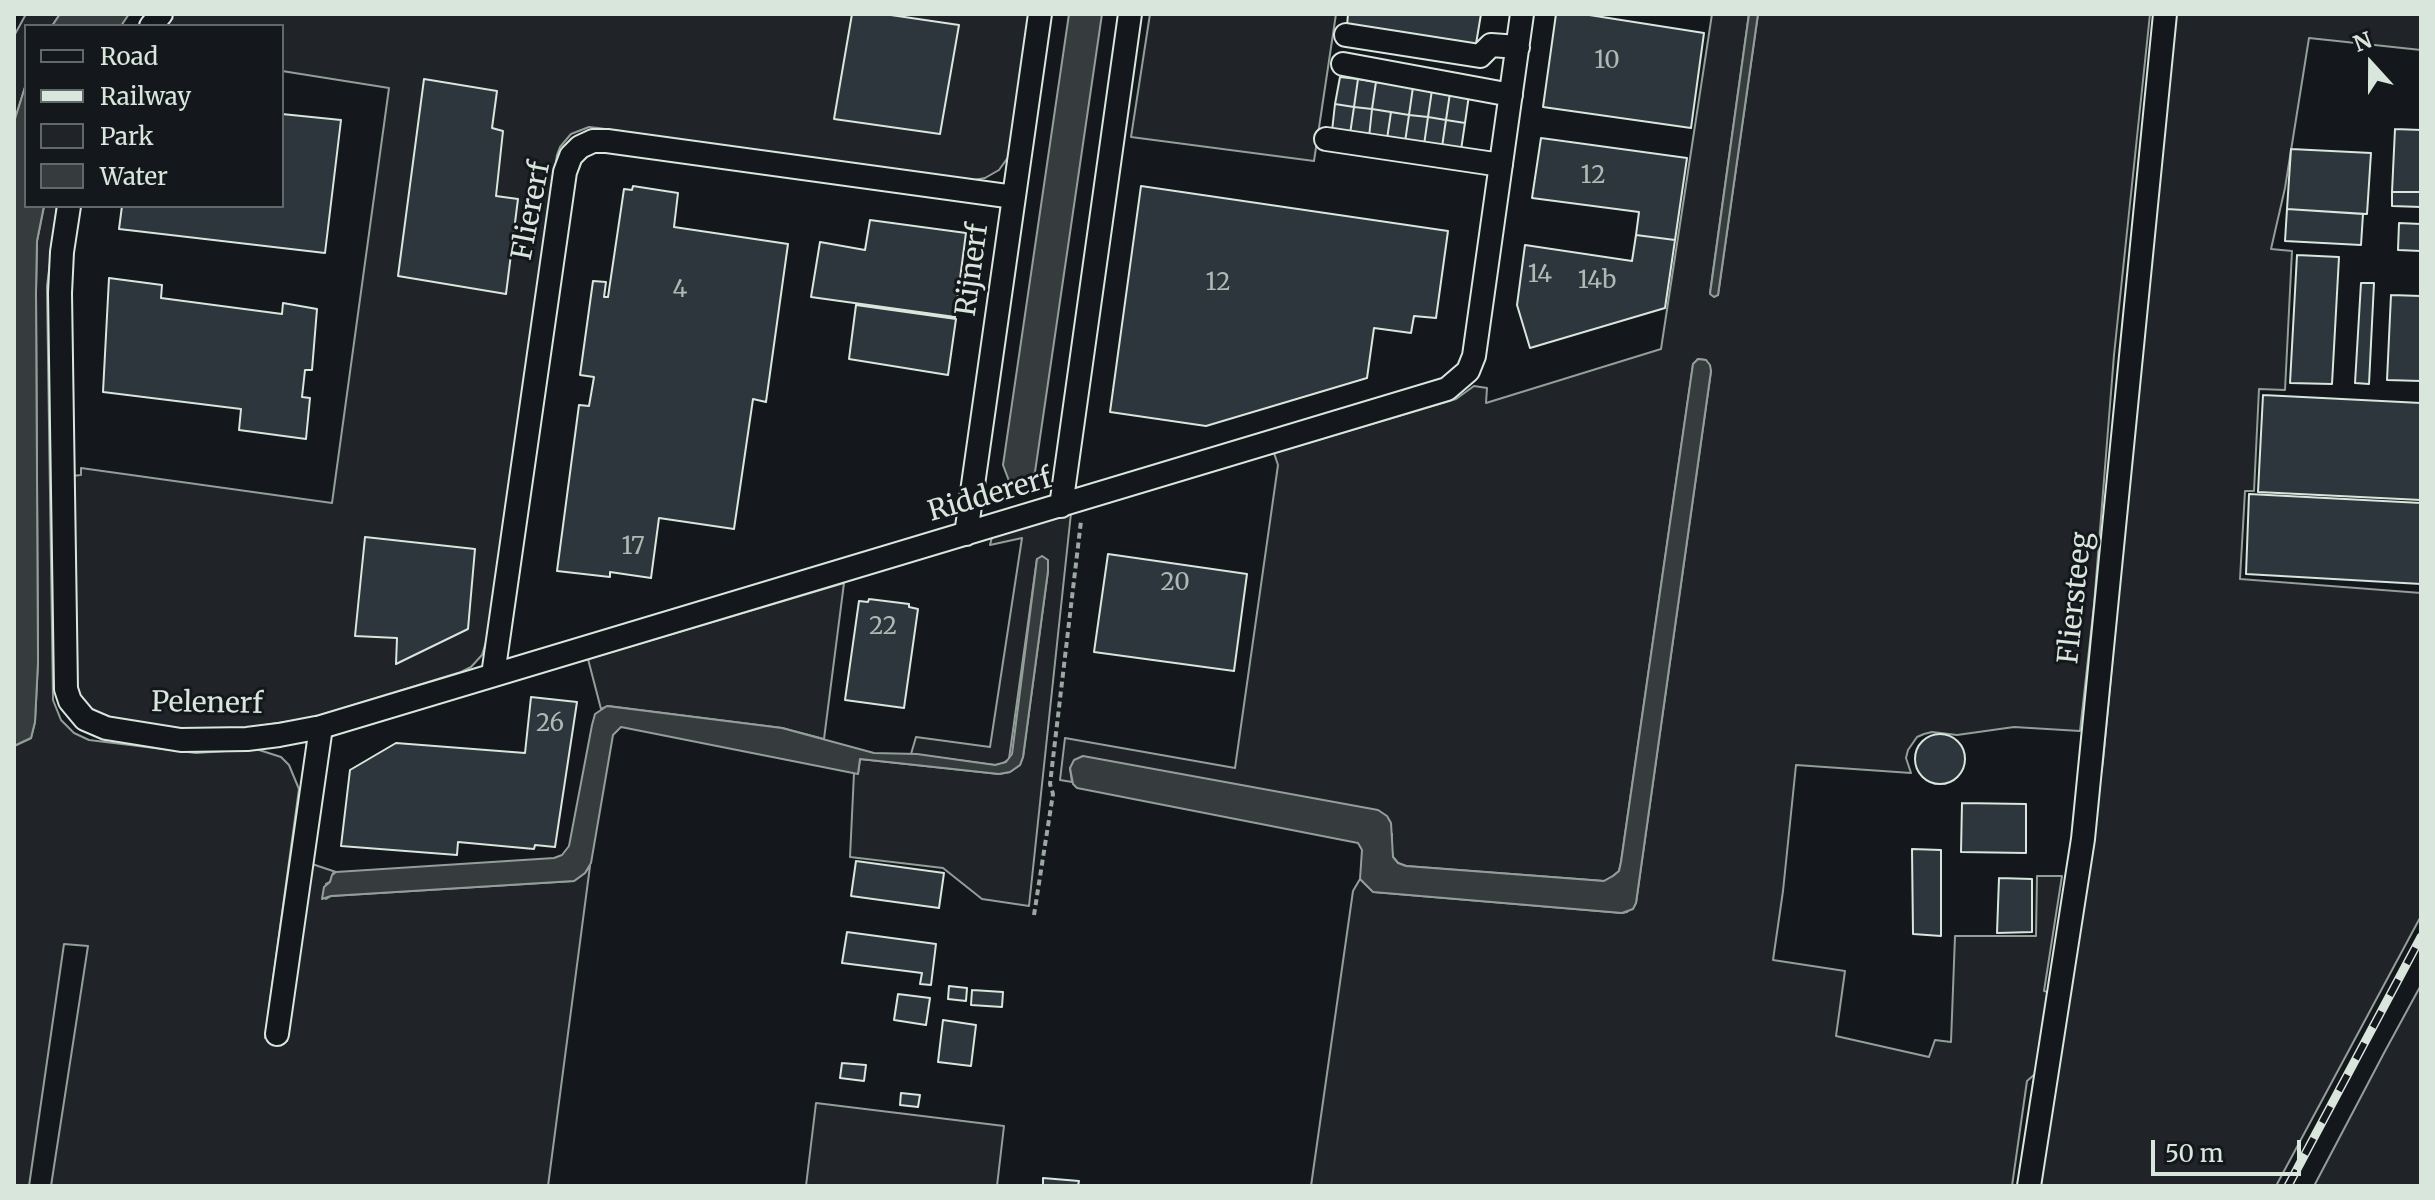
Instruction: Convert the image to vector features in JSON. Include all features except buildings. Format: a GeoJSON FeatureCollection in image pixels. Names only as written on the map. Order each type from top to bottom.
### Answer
{"type":"FeatureCollection","features":[{"type":"Feature","properties":{"kind":"street","name":"Rijnerf"},"geometry":{"type":"LineString","coordinates":[[966,534],[1040,14]]}},
{"type":"Feature","properties":{"kind":"street"},"geometry":{"type":"LineString","coordinates":[[1071,503],[1130,14]]}},
{"type":"Feature","properties":{"kind":"street","name":"Riddererf"},"geometry":{"type":"LineString","coordinates":[[321,727],[1438,393],[1459,381],[1471,366],[1474,356],[1522,14]]}},
{"type":"Feature","properties":{"kind":"street","name":"Fliersteeg"},"geometry":{"type":"LineString","coordinates":[[2029,1186],[2083,839],[2165,14]]}},
{"type":"Feature","properties":{"kind":"street"},"geometry":{"type":"LineString","coordinates":[[1346,35],[1480,56],[1491,45],[1518,47]]}},
{"type":"Feature","properties":{"kind":"street"},"geometry":{"type":"LineString","coordinates":[[1343,64],[1511,95]]}},
{"type":"Feature","properties":{"kind":"street"},"geometry":{"type":"LineString","coordinates":[[1326,139],[1501,165]]}},
{"type":"Feature","properties":{"kind":"street","name":"Fliererf"},"geometry":{"type":"LineString","coordinates":[[493,675],[565,172],[571,156],[580,147],[593,141],[607,141],[1014,197]]}},
{"type":"Feature","properties":{"kind":"street","name":"Pelenerf"},"geometry":{"type":"LineString","coordinates":[[69,208],[62,252],[60,309],[64,678],[70,701],[85,719],[94,724],[181,740],[247,739],[321,727]]}},
{"type":"Feature","properties":{"kind":"street"},"geometry":{"type":"LineString","coordinates":[[277,1034],[321,727]]}},
{"type":"Feature","properties":{"kind":"path"},"geometry":{"type":"LineString","coordinates":[[1034,915],[1053,794],[1050,784],[1082,515],[1071,503]]}},
{"type":"Feature","properties":{"kind":"green space"},"geometry":{"type":"Polygon","coordinates":[[[26,14],[60,14],[53,24],[24,24],[24,90],[14,122],[14,36],[26,14]]]}},
{"type":"Feature","properties":{"kind":"green space"},"geometry":{"type":"Polygon","coordinates":[[[174,14],[1031,14],[1009,156],[999,170],[985,178],[969,181],[589,127],[571,134],[557,155],[487,639],[482,655],[471,667],[461,672],[311,718],[245,728],[181,729],[107,718],[92,710],[76,687],[72,476],[81,475],[81,468],[332,503],[389,88],[284,71],[284,24],[166,24],[174,14]]]}},
{"type":"Feature","properties":{"kind":"green space"},"geometry":{"type":"Polygon","coordinates":[[[1150,14],[1336,14],[1314,161],[1131,137],[1150,14]]]}},
{"type":"Feature","properties":{"kind":"green space"},"geometry":{"type":"Polygon","coordinates":[[[1712,14],[1749,14],[1710,293],[1718,295],[1758,14],[2150,14],[2114,355],[2094,605],[2080,731],[2014,727],[1957,735],[1932,732],[1917,737],[1908,750],[1906,758],[1911,773],[1796,765],[1773,960],[1845,971],[1836,1036],[1929,1057],[1935,1040],[1951,1042],[1955,936],[2036,936],[2037,876],[2062,876],[2035,1074],[2027,1081],[2012,1186],[1311,1186],[1353,891],[1360,879],[1374,892],[1622,913],[1636,903],[1711,371],[1706,360],[1698,359],[1693,365],[1621,862],[1619,871],[1613,876],[1604,881],[1406,866],[1393,857],[1392,834],[1070,768],[1072,782],[1060,780],[1065,738],[1235,768],[1278,465],[1274,453],[1456,399],[1474,386],[1487,388],[1486,403],[1661,349],[1712,14]]]}},
{"type":"Feature","properties":{"kind":"green space"},"geometry":{"type":"Polygon","coordinates":[[[2173,14],[2421,14],[2421,50],[2309,38],[2285,188],[2271,249],[2292,251],[2285,390],[2259,389],[2254,491],[2245,491],[2240,579],[2421,593],[2421,916],[2276,1186],[2038,1186],[2103,761],[2173,14]]]}},
{"type":"Feature","properties":{"kind":"green space"},"geometry":{"type":"Polygon","coordinates":[[[44,208],[57,208],[47,286],[53,700],[61,720],[74,733],[89,740],[196,753],[256,749],[281,757],[289,765],[299,789],[265,1038],[287,1041],[312,864],[336,872],[326,884],[326,899],[331,896],[574,881],[590,866],[548,1186],[51,1186],[88,946],[64,944],[29,1186],[14,1186],[14,746],[31,738],[35,722],[38,662],[37,241],[44,208]]]}},
{"type":"Feature","properties":{"kind":"green space"},"geometry":{"type":"Polygon","coordinates":[[[1071,513],[1029,906],[982,899],[943,868],[850,857],[854,773],[858,773],[860,759],[999,774],[1010,772],[1020,765],[1048,571],[1037,559],[1009,759],[995,765],[911,754],[916,737],[990,747],[1022,538],[990,545],[992,537],[1071,513]]]}},
{"type":"Feature","properties":{"kind":"green space"},"geometry":{"type":"Polygon","coordinates":[[[844,583],[824,739],[782,728],[608,706],[601,709],[588,659],[844,583]]]}},
{"type":"Feature","properties":{"kind":"green space"},"geometry":{"type":"Polygon","coordinates":[[[2421,985],[2421,1186],[2314,1186],[2384,1053],[2421,985]]]}},
{"type":"Feature","properties":{"kind":"green space"},"geometry":{"type":"Polygon","coordinates":[[[816,1103],[1004,1126],[997,1186],[806,1186],[816,1103]]]}},
{"type":"Feature","properties":{"kind":"water"},"geometry":{"type":"Polygon","coordinates":[[[60,14],[129,14],[122,24],[53,24],[60,14]]]}},
{"type":"Feature","properties":{"kind":"water"},"geometry":{"type":"Polygon","coordinates":[[[1069,14],[1102,14],[1035,472],[1028,481],[1018,483],[1009,481],[1003,465],[1069,14]]]}},
{"type":"Feature","properties":{"kind":"water"},"geometry":{"type":"Polygon","coordinates":[[[1749,14],[1758,14],[1718,295],[1714,297],[1710,294],[1749,14]]]}},
{"type":"Feature","properties":{"kind":"water"},"geometry":{"type":"Polygon","coordinates":[[[24,90],[24,208],[44,208],[37,241],[36,292],[38,662],[35,722],[31,738],[14,746],[14,122],[24,90]]]}},
{"type":"Feature","properties":{"kind":"water"},"geometry":{"type":"Polygon","coordinates":[[[1698,359],[1706,360],[1711,371],[1633,909],[1622,913],[1373,892],[1360,879],[1362,850],[1358,843],[1077,788],[1073,784],[1070,768],[1074,760],[1083,756],[1378,810],[1391,823],[1393,857],[1406,866],[1604,881],[1613,876],[1619,871],[1621,862],[1693,364],[1698,359]]]}},
{"type":"Feature","properties":{"kind":"water"},"geometry":{"type":"Polygon","coordinates":[[[1042,556],[1048,560],[1048,571],[1023,757],[1020,765],[1010,772],[999,774],[860,759],[858,774],[621,727],[613,735],[591,863],[585,873],[574,881],[322,899],[324,887],[336,872],[562,855],[569,846],[595,714],[607,706],[782,728],[874,753],[917,754],[995,765],[1006,762],[1012,754],[1037,559],[1042,556]]]}},
{"type":"Feature","properties":{"kind":"railway"},"geometry":{"type":"LineString","coordinates":[[2288,1186],[2421,937]]}}]}
